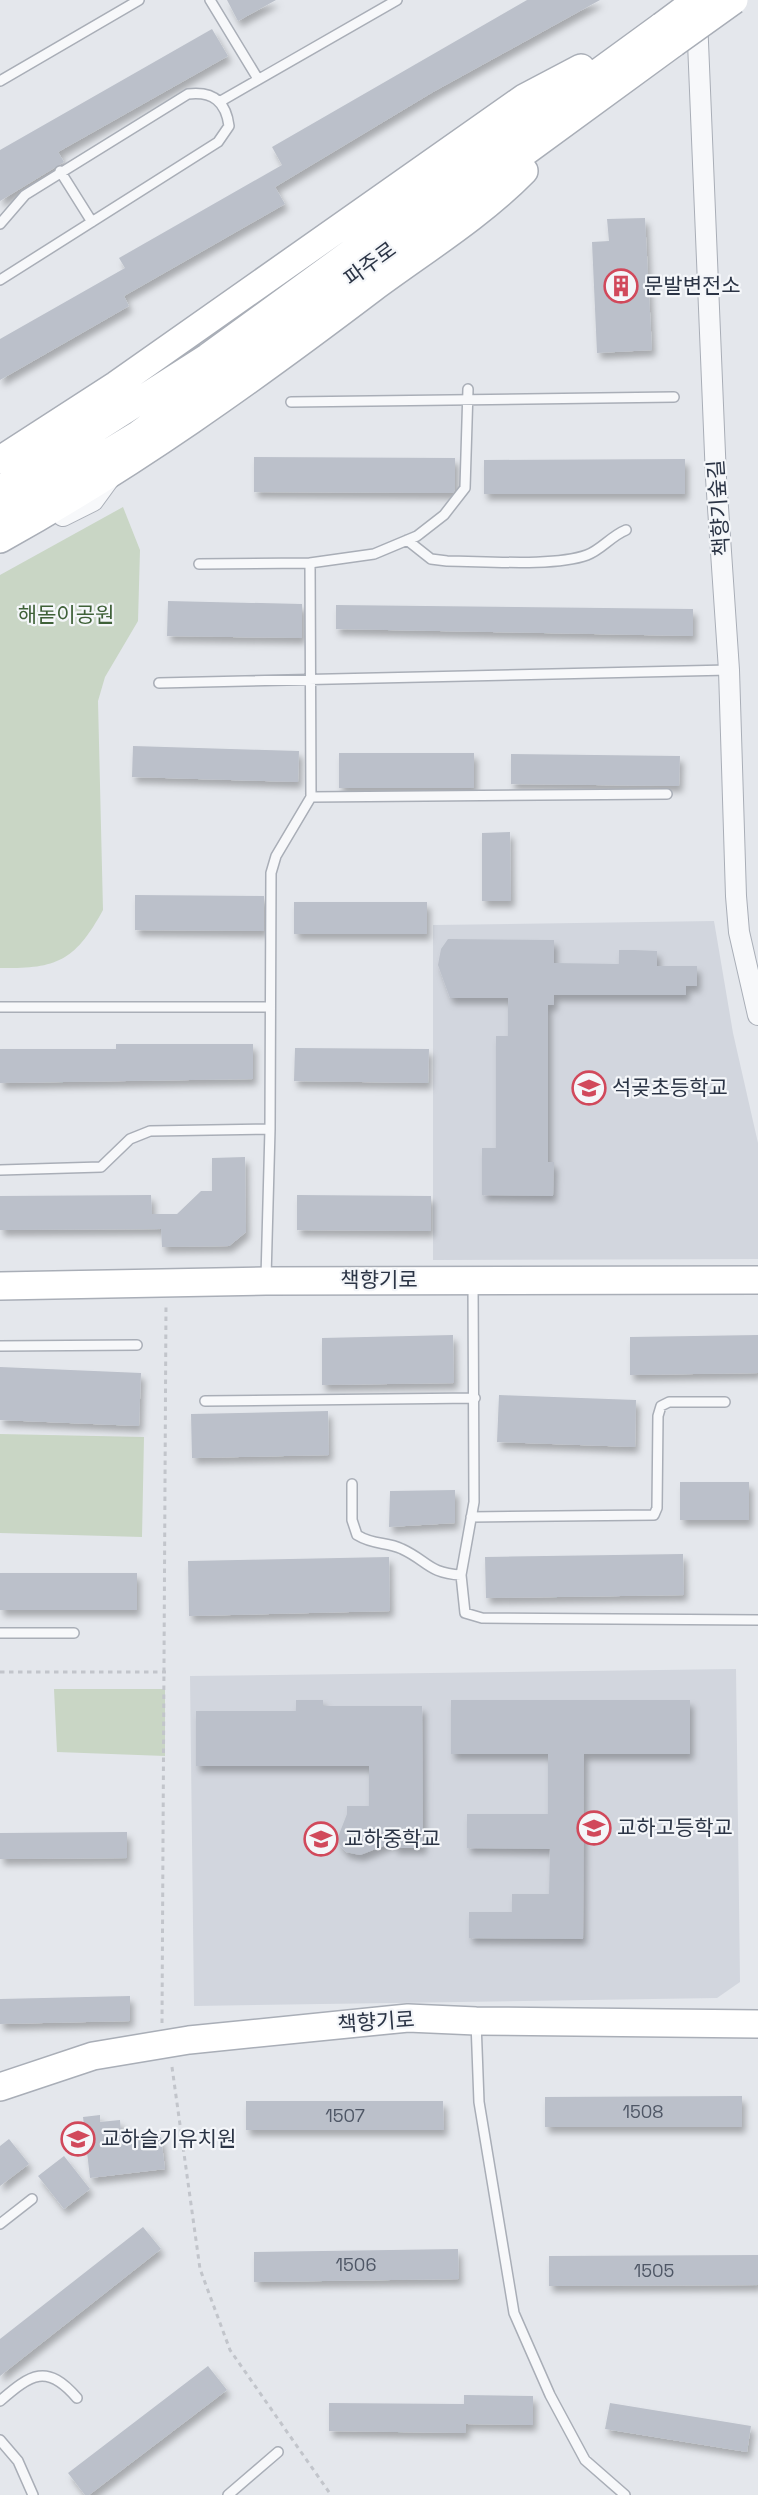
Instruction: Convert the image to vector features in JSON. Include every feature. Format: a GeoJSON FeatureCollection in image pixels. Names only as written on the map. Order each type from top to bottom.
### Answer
{"type":"FeatureCollection","features":[{"type":"Feature","properties":{"kind":"main road","name":"파주로"},"geometry":{"type":"LineString","coordinates":[[0,518],[139,434],[604,93],[668,35],[697,0]]}},
{"type":"Feature","properties":{"kind":"main road","name":"파주로"},"geometry":{"type":"LineString","coordinates":[[0,490],[208,357],[668,35],[734,0]]}},
{"type":"Feature","properties":{"kind":"main road"},"geometry":{"type":"LineString","coordinates":[[0,460],[116,385],[524,98],[668,35]]}},
{"type":"Feature","properties":{"kind":"main road"},"geometry":{"type":"LineString","coordinates":[[0,539],[114,473],[316,331],[513,183],[604,93]]}},
{"type":"Feature","properties":{"kind":"main road","name":"책향기로"},"geometry":{"type":"LineString","coordinates":[[0,1286],[266,1281],[758,1281]]}},
{"type":"Feature","properties":{"kind":"main road","name":"책향기로"},"geometry":{"type":"LineString","coordinates":[[0,2087],[93,2056],[189,2040],[408,2018],[476,2021],[758,2024]]}},
{"type":"Feature","properties":{"kind":"street","name":"책향기숲길"},"geometry":{"type":"LineString","coordinates":[[697,0],[716,466],[729,670],[738,914],[758,1015]]}},
{"type":"Feature","properties":{"kind":"street"},"geometry":{"type":"LineString","coordinates":[[0,550],[93,501],[114,473]]}},
{"type":"Feature","properties":{"kind":"lane"},"geometry":{"type":"LineString","coordinates":[[0,81],[139,0]]}},
{"type":"Feature","properties":{"kind":"lane"},"geometry":{"type":"LineString","coordinates":[[210,0],[258,79]]}},
{"type":"Feature","properties":{"kind":"lane"},"geometry":{"type":"LineString","coordinates":[[220,101],[397,0]]}},
{"type":"Feature","properties":{"kind":"lane"},"geometry":{"type":"LineString","coordinates":[[0,224],[25,195],[60,171],[188,94],[200,92],[220,101],[227,111],[229,126],[218,142],[0,280]]}},
{"type":"Feature","properties":{"kind":"lane"},"geometry":{"type":"LineString","coordinates":[[60,171],[92,222]]}},
{"type":"Feature","properties":{"kind":"lane"},"geometry":{"type":"LineString","coordinates":[[200,564],[310,563],[374,554],[417,536],[444,515],[465,488],[468,389]]}},
{"type":"Feature","properties":{"kind":"lane"},"geometry":{"type":"LineString","coordinates":[[291,402],[674,397]]}},
{"type":"Feature","properties":{"kind":"lane"},"geometry":{"type":"LineString","coordinates":[[407,540],[431,559],[447,561],[570,560],[590,554],[614,534],[626,530]]}},
{"type":"Feature","properties":{"kind":"lane"},"geometry":{"type":"LineString","coordinates":[[266,1281],[270,1129],[271,873],[276,856],[311,797],[310,563]]}},
{"type":"Feature","properties":{"kind":"lane"},"geometry":{"type":"LineString","coordinates":[[159,683],[310,677],[729,670]]}},
{"type":"Feature","properties":{"kind":"lane"},"geometry":{"type":"LineString","coordinates":[[311,797],[668,794]]}},
{"type":"Feature","properties":{"kind":"lane"},"geometry":{"type":"LineString","coordinates":[[0,1007],[270,1007]]}},
{"type":"Feature","properties":{"kind":"lane"},"geometry":{"type":"LineString","coordinates":[[0,1170],[101,1167],[130,1139],[150,1131],[270,1129]]}},
{"type":"Feature","properties":{"kind":"lane"},"geometry":{"type":"LineString","coordinates":[[473,1280],[475,1398],[471,1517],[461,1575],[465,1613],[482,1618],[758,1620]]}},
{"type":"Feature","properties":{"kind":"lane"},"geometry":{"type":"LineString","coordinates":[[0,1346],[137,1345]]}},
{"type":"Feature","properties":{"kind":"lane"},"geometry":{"type":"LineString","coordinates":[[205,1401],[475,1398]]}},
{"type":"Feature","properties":{"kind":"lane"},"geometry":{"type":"LineString","coordinates":[[471,1517],[654,1515],[657,1508],[658,1416],[661,1406],[669,1402],[725,1402]]}},
{"type":"Feature","properties":{"kind":"lane"},"geometry":{"type":"LineString","coordinates":[[352,1484],[352,1520],[357,1535],[371,1544],[403,1549],[442,1574],[461,1575]]}},
{"type":"Feature","properties":{"kind":"lane"},"geometry":{"type":"LineString","coordinates":[[0,1633],[74,1633]]}},
{"type":"Feature","properties":{"kind":"lane"},"geometry":{"type":"LineString","coordinates":[[476,2021],[479,2102],[514,2313],[550,2395],[585,2460],[625,2495]]}},
{"type":"Feature","properties":{"kind":"lane"},"geometry":{"type":"LineString","coordinates":[[0,2224],[33,2199]]}},
{"type":"Feature","properties":{"kind":"lane"},"geometry":{"type":"LineString","coordinates":[[0,2401],[39,2374],[53,2377],[64,2383],[77,2398]]}},
{"type":"Feature","properties":{"kind":"lane"},"geometry":{"type":"LineString","coordinates":[[0,2440],[18,2461],[33,2495]]}},
{"type":"Feature","properties":{"kind":"lane"},"geometry":{"type":"LineString","coordinates":[[228,2495],[278,2452]]}},
{"type":"Feature","properties":{"kind":"path"},"geometry":{"type":"LineString","coordinates":[[162,2023],[166,1672],[166,1282]]}},
{"type":"Feature","properties":{"kind":"path"},"geometry":{"type":"LineString","coordinates":[[0,1672],[166,1672]]}},
{"type":"Feature","properties":{"kind":"path"},"geometry":{"type":"LineString","coordinates":[[172,2067],[200,2269],[226,2340],[230,2350],[331,2495]]}},
{"type":"Feature","properties":{"kind":"shaded area","name":"석곶초등학교"},"geometry":{"type":"Polygon","coordinates":[[[714,921],[733,1033],[758,1143],[758,1259],[433,1260],[433,925],[714,921]]]}},
{"type":"Feature","properties":{"kind":"shaded area"},"geometry":{"type":"Polygon","coordinates":[[[736,1669],[740,1982],[717,1998],[194,2006],[190,1676],[736,1669]]]}},
{"type":"Feature","properties":{"kind":"green space","name":"해돋이공원"},"geometry":{"type":"Polygon","coordinates":[[[123,507],[140,550],[138,621],[105,677],[98,701],[103,910],[83,941],[62,958],[36,967],[0,968],[0,575],[123,507]]]}},
{"type":"Feature","properties":{"kind":"green space"},"geometry":{"type":"Polygon","coordinates":[[[0,1434],[144,1437],[142,1537],[0,1533],[0,1434]]]}},
{"type":"Feature","properties":{"kind":"green space"},"geometry":{"type":"Polygon","coordinates":[[[54,1689],[165,1689],[165,1756],[57,1752],[54,1689]]]}},
{"type":"Feature","properties":{"kind":"building"},"geometry":{"type":"Polygon","coordinates":[[[227,0],[276,0],[238,21],[227,0]]]}},
{"type":"Feature","properties":{"kind":"building"},"geometry":{"type":"Polygon","coordinates":[[[527,0],[600,0],[433,92],[275,187],[285,204],[124,296],[129,306],[0,380],[0,339],[125,268],[119,258],[282,165],[272,147],[527,0]]]}},
{"type":"Feature","properties":{"kind":"building"},"geometry":{"type":"Polygon","coordinates":[[[212,29],[228,56],[58,152],[64,162],[0,201],[0,150],[212,29]]]}},
{"type":"Feature","properties":{"kind":"building","name":"문발변전소"},"geometry":{"type":"Polygon","coordinates":[[[645,218],[652,350],[597,353],[592,242],[609,241],[607,219],[645,218]]]}},
{"type":"Feature","properties":{"kind":"building"},"geometry":{"type":"Polygon","coordinates":[[[254,457],[455,458],[455,490],[453,493],[254,492],[254,457]]]}},
{"type":"Feature","properties":{"kind":"building"},"geometry":{"type":"Polygon","coordinates":[[[685,459],[685,494],[484,494],[484,460],[685,459]]]}},
{"type":"Feature","properties":{"kind":"building"},"geometry":{"type":"Polygon","coordinates":[[[168,601],[302,604],[302,638],[167,636],[168,601]]]}},
{"type":"Feature","properties":{"kind":"building"},"geometry":{"type":"Polygon","coordinates":[[[336,605],[693,609],[693,636],[336,629],[336,605]]]}},
{"type":"Feature","properties":{"kind":"building"},"geometry":{"type":"Polygon","coordinates":[[[133,746],[299,751],[298,782],[132,777],[133,746]]]}},
{"type":"Feature","properties":{"kind":"building"},"geometry":{"type":"Polygon","coordinates":[[[339,753],[474,753],[474,788],[339,788],[339,753]]]}},
{"type":"Feature","properties":{"kind":"building"},"geometry":{"type":"Polygon","coordinates":[[[511,754],[680,756],[679,786],[511,784],[511,754]]]}},
{"type":"Feature","properties":{"kind":"building"},"geometry":{"type":"Polygon","coordinates":[[[510,832],[511,901],[482,901],[482,833],[510,832]]]}},
{"type":"Feature","properties":{"kind":"building"},"geometry":{"type":"Polygon","coordinates":[[[135,895],[264,896],[264,931],[135,930],[135,895]]]}},
{"type":"Feature","properties":{"kind":"building"},"geometry":{"type":"Polygon","coordinates":[[[294,902],[427,902],[427,934],[294,934],[294,902]]]}},
{"type":"Feature","properties":{"kind":"building"},"geometry":{"type":"Polygon","coordinates":[[[448,939],[554,940],[554,963],[619,964],[619,950],[634,950],[657,951],[657,966],[697,966],[697,986],[686,986],[686,995],[554,995],[554,1005],[548,1005],[548,1162],[554,1162],[553,1196],[482,1195],[482,1148],[496,1148],[496,1036],[508,1036],[508,998],[450,998],[438,965],[441,949],[448,939]]]}},
{"type":"Feature","properties":{"kind":"building"},"geometry":{"type":"Polygon","coordinates":[[[116,1044],[253,1044],[253,1079],[0,1083],[0,1049],[116,1049],[116,1044]]]}},
{"type":"Feature","properties":{"kind":"building"},"geometry":{"type":"Polygon","coordinates":[[[295,1048],[429,1049],[428,1083],[294,1081],[295,1048]]]}},
{"type":"Feature","properties":{"kind":"building"},"geometry":{"type":"Polygon","coordinates":[[[245,1157],[246,1232],[229,1246],[162,1247],[161,1229],[0,1230],[0,1196],[151,1195],[152,1214],[177,1214],[201,1191],[212,1191],[212,1158],[245,1157]]]}},
{"type":"Feature","properties":{"kind":"building"},"geometry":{"type":"Polygon","coordinates":[[[297,1195],[431,1196],[431,1231],[297,1230],[297,1195]]]}},
{"type":"Feature","properties":{"kind":"building"},"geometry":{"type":"Polygon","coordinates":[[[453,1335],[454,1383],[322,1385],[322,1338],[453,1335]]]}},
{"type":"Feature","properties":{"kind":"building"},"geometry":{"type":"Polygon","coordinates":[[[758,1335],[758,1373],[630,1375],[630,1337],[758,1335]]]}},
{"type":"Feature","properties":{"kind":"building"},"geometry":{"type":"Polygon","coordinates":[[[0,1367],[141,1373],[139,1426],[0,1420],[0,1367]]]}},
{"type":"Feature","properties":{"kind":"building"},"geometry":{"type":"Polygon","coordinates":[[[499,1395],[636,1400],[635,1447],[497,1442],[499,1395]]]}},
{"type":"Feature","properties":{"kind":"building"},"geometry":{"type":"Polygon","coordinates":[[[328,1411],[329,1455],[192,1458],[191,1414],[328,1411]]]}},
{"type":"Feature","properties":{"kind":"building"},"geometry":{"type":"Polygon","coordinates":[[[680,1482],[749,1482],[749,1520],[680,1520],[680,1482]]]}},
{"type":"Feature","properties":{"kind":"building"},"geometry":{"type":"Polygon","coordinates":[[[455,1490],[455,1523],[389,1527],[390,1491],[455,1490]]]}},
{"type":"Feature","properties":{"kind":"building"},"geometry":{"type":"Polygon","coordinates":[[[683,1554],[684,1595],[486,1598],[485,1557],[683,1554]]]}},
{"type":"Feature","properties":{"kind":"building"},"geometry":{"type":"Polygon","coordinates":[[[389,1557],[390,1611],[189,1616],[188,1561],[389,1557]]]}},
{"type":"Feature","properties":{"kind":"building"},"geometry":{"type":"Polygon","coordinates":[[[0,1573],[137,1573],[137,1610],[0,1610],[0,1573]]]}},
{"type":"Feature","properties":{"kind":"building"},"geometry":{"type":"Polygon","coordinates":[[[296,1700],[323,1700],[323,1706],[422,1706],[423,1848],[394,1848],[394,1842],[360,1855],[346,1852],[339,1844],[338,1837],[347,1814],[347,1806],[369,1806],[369,1766],[196,1766],[196,1711],[296,1711],[296,1700]]]}},
{"type":"Feature","properties":{"kind":"building"},"geometry":{"type":"Polygon","coordinates":[[[451,1700],[690,1700],[690,1754],[584,1754],[583,1939],[469,1938],[469,1912],[512,1912],[512,1894],[549,1894],[550,1849],[467,1848],[467,1814],[548,1814],[548,1754],[451,1754],[451,1700]]]}},
{"type":"Feature","properties":{"kind":"building"},"geometry":{"type":"Polygon","coordinates":[[[127,1832],[127,1858],[0,1859],[0,1833],[127,1832]]]}},
{"type":"Feature","properties":{"kind":"building"},"geometry":{"type":"Polygon","coordinates":[[[130,1996],[130,2021],[0,2024],[0,1999],[130,1996]]]}},
{"type":"Feature","properties":{"kind":"building"},"geometry":{"type":"Polygon","coordinates":[[[742,2096],[742,2127],[545,2127],[545,2097],[742,2096]]]}},
{"type":"Feature","properties":{"kind":"building"},"geometry":{"type":"Polygon","coordinates":[[[246,2101],[443,2101],[444,2130],[246,2130],[246,2101]]]}},
{"type":"Feature","properties":{"kind":"building"},"geometry":{"type":"Polygon","coordinates":[[[100,2115],[100,2122],[120,2120],[122,2141],[161,2137],[165,2169],[90,2178],[83,2117],[100,2115]]]}},
{"type":"Feature","properties":{"kind":"building"},"geometry":{"type":"Polygon","coordinates":[[[9,2139],[29,2164],[0,2186],[0,2146],[9,2139]]]}},
{"type":"Feature","properties":{"kind":"building"},"geometry":{"type":"Polygon","coordinates":[[[64,2156],[90,2189],[64,2209],[38,2176],[64,2156]]]}},
{"type":"Feature","properties":{"kind":"building"},"geometry":{"type":"Polygon","coordinates":[[[143,2227],[161,2249],[0,2376],[0,2339],[143,2227]]]}},
{"type":"Feature","properties":{"kind":"building"},"geometry":{"type":"Polygon","coordinates":[[[458,2249],[459,2279],[254,2282],[254,2252],[458,2249]]]}},
{"type":"Feature","properties":{"kind":"building"},"geometry":{"type":"Polygon","coordinates":[[[758,2255],[758,2285],[549,2286],[549,2256],[758,2255]]]}},
{"type":"Feature","properties":{"kind":"building"},"geometry":{"type":"Polygon","coordinates":[[[208,2366],[227,2390],[89,2495],[85,2495],[68,2473],[208,2366]]]}},
{"type":"Feature","properties":{"kind":"building"},"geometry":{"type":"Polygon","coordinates":[[[464,2395],[533,2396],[533,2425],[466,2424],[466,2433],[329,2431],[329,2403],[464,2404],[464,2395]]]}},
{"type":"Feature","properties":{"kind":"building"},"geometry":{"type":"Polygon","coordinates":[[[610,2403],[751,2426],[747,2452],[605,2429],[610,2403]]]}},
{"type":"Feature","properties":{"kind":"place","name":"문발변전소"},"geometry":{"type":"Point","coordinates":[621,286]}},
{"type":"Feature","properties":{"kind":"place","name":"석곶초등학교"},"geometry":{"type":"Point","coordinates":[589,1088]}},
{"type":"Feature","properties":{"kind":"place","name":"교하고등학교"},"geometry":{"type":"Point","coordinates":[594,1828]}},
{"type":"Feature","properties":{"kind":"place","name":"교하중학교"},"geometry":{"type":"Point","coordinates":[321,1839]}},
{"type":"Feature","properties":{"kind":"place","name":"교하슬기유치원"},"geometry":{"type":"Point","coordinates":[78,2139]}}]}
